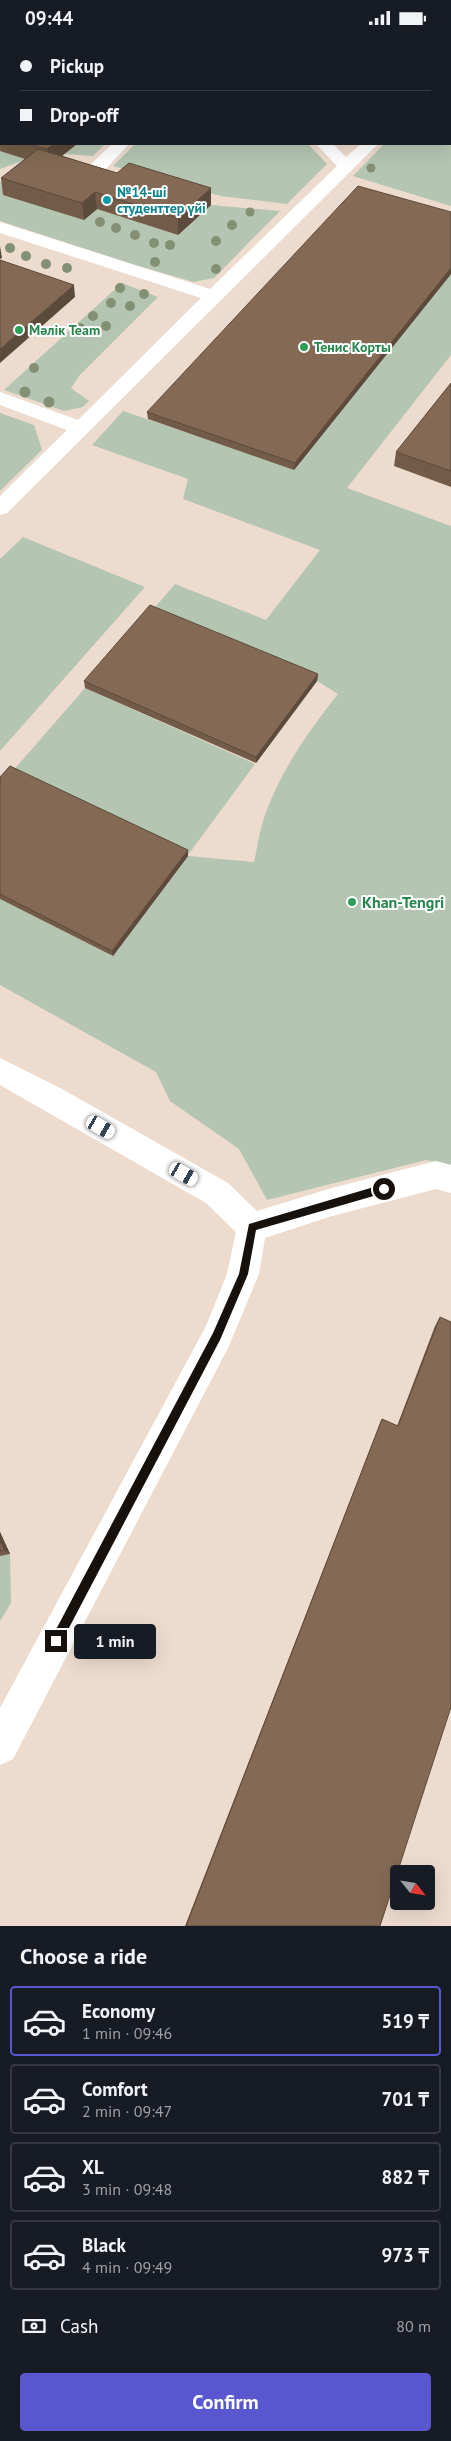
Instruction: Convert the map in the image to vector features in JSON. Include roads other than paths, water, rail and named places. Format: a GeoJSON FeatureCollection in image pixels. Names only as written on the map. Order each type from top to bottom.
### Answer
{"type":"FeatureCollection","features":[{"type":"Feature","properties":{"kind":"street"},"geometry":{"type":"LineString","coordinates":[[95,170],[120,145]]}},
{"type":"Feature","properties":{"kind":"street"},"geometry":{"type":"LineString","coordinates":[[325,145],[346,166]]}},
{"type":"Feature","properties":{"kind":"street"},"geometry":{"type":"LineString","coordinates":[[0,509],[82,429],[212,296],[369,145]]}},
{"type":"Feature","properties":{"kind":"street"},"geometry":{"type":"LineString","coordinates":[[0,227],[212,296]]}},
{"type":"Feature","properties":{"kind":"street"},"geometry":{"type":"LineString","coordinates":[[0,398],[82,429]]}},
{"type":"Feature","properties":{"kind":"street"},"geometry":{"type":"LineString","coordinates":[[0,1071],[52,1098],[217,1193],[252,1227]]}},
{"type":"Feature","properties":{"kind":"street"},"geometry":{"type":"LineString","coordinates":[[252,1227],[332,1202],[436,1175],[451,1179]]}},
{"type":"Feature","properties":{"kind":"street"},"geometry":{"type":"LineString","coordinates":[[0,1746],[216,1337],[243,1274],[252,1227]]}},
{"type":"Feature","properties":{"kind":"place","name":"№14-ші студенттер үйі"},"geometry":{"type":"Point","coordinates":[107,200]}},
{"type":"Feature","properties":{"kind":"place","name":"Мәлік Team"},"geometry":{"type":"Point","coordinates":[19,330]}},
{"type":"Feature","properties":{"kind":"place","name":"Тенис Корты"},"geometry":{"type":"Point","coordinates":[304,347]}},
{"type":"Feature","properties":{"kind":"place","name":"Khan-Tengri"},"geometry":{"type":"Point","coordinates":[352,902]}}]}
